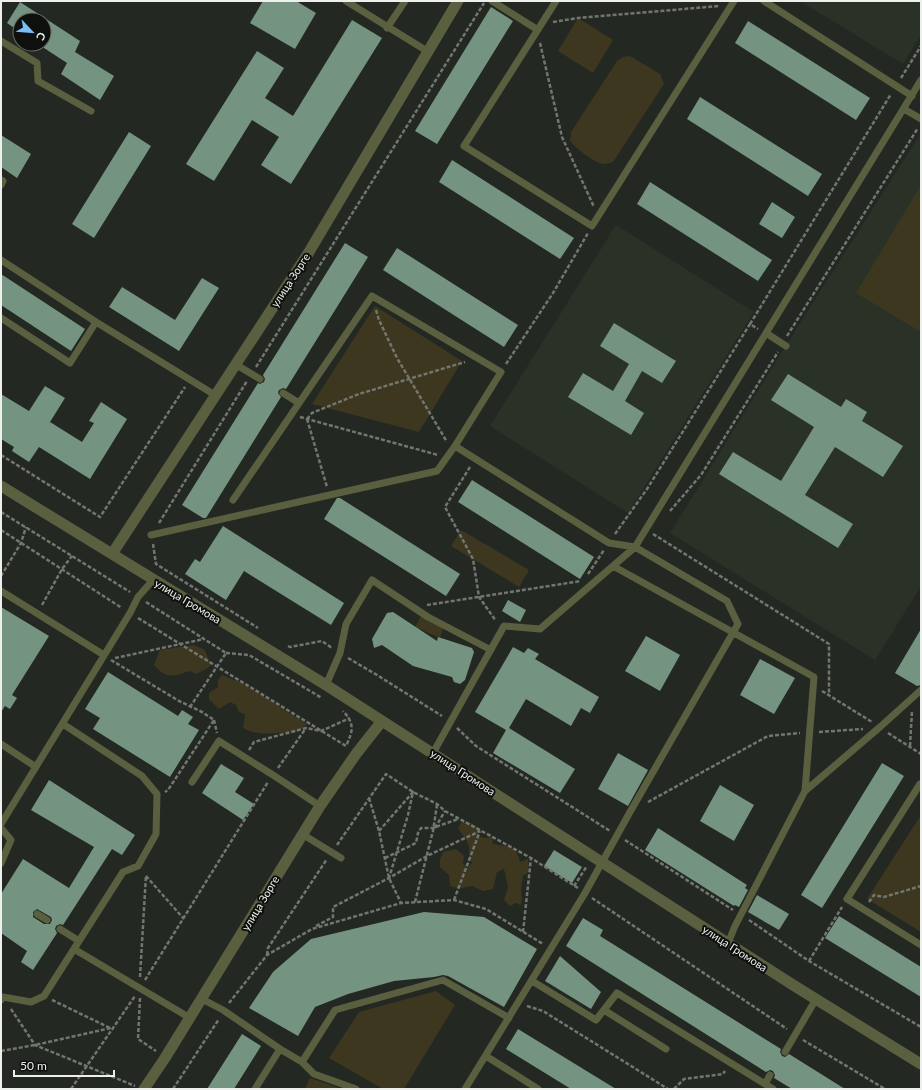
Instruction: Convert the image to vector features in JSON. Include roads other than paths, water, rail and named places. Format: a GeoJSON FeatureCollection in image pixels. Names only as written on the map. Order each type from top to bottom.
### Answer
{"type":"FeatureCollection","features":[{"type":"Feature","properties":{"kind":"street","name":"улица Зорге"},"geometry":{"type":"LineString","coordinates":[[112,554],[308,252],[458,1]]}},
{"type":"Feature","properties":{"kind":"street","name":"улица Громова"},"geometry":{"type":"LineString","coordinates":[[1,486],[326,685],[728,943],[921,1064]]}},
{"type":"Feature","properties":{"kind":"street","name":"улица Зорге"},"geometry":{"type":"LineString","coordinates":[[140,1088],[190,1018],[320,806],[356,754],[382,721]]}},
{"type":"Feature","properties":{"kind":"lane"},"geometry":{"type":"LineString","coordinates":[[346,1],[387,28],[427,51]]}},
{"type":"Feature","properties":{"kind":"lane"},"geometry":{"type":"LineString","coordinates":[[387,28],[405,1]]}},
{"type":"Feature","properties":{"kind":"lane"},"geometry":{"type":"LineString","coordinates":[[492,1],[540,27]]}},
{"type":"Feature","properties":{"kind":"lane"},"geometry":{"type":"LineString","coordinates":[[556,1],[464,146],[592,226],[733,3]]}},
{"type":"Feature","properties":{"kind":"lane"},"geometry":{"type":"LineString","coordinates":[[764,1],[912,96]]}},
{"type":"Feature","properties":{"kind":"lane"},"geometry":{"type":"LineString","coordinates":[[1,41],[37,64],[38,81],[91,111]]}},
{"type":"Feature","properties":{"kind":"lane"},"geometry":{"type":"LineString","coordinates":[[433,753],[504,626],[540,628],[635,547],[921,80]]}},
{"type":"Feature","properties":{"kind":"lane"},"geometry":{"type":"LineString","coordinates":[[904,109],[921,119]]}},
{"type":"Feature","properties":{"kind":"lane"},"geometry":{"type":"LineString","coordinates":[[1,180],[3,181],[1,185]]}},
{"type":"Feature","properties":{"kind":"lane"},"geometry":{"type":"LineString","coordinates":[[1,260],[96,322],[216,395]]}},
{"type":"Feature","properties":{"kind":"lane"},"geometry":{"type":"LineString","coordinates":[[151,535],[437,471],[501,372],[372,296],[233,500]]}},
{"type":"Feature","properties":{"kind":"lane"},"geometry":{"type":"LineString","coordinates":[[1,318],[70,363],[96,322]]}},
{"type":"Feature","properties":{"kind":"lane"},"geometry":{"type":"LineString","coordinates":[[766,334],[784,345]]}},
{"type":"Feature","properties":{"kind":"lane"},"geometry":{"type":"LineString","coordinates":[[236,364],[260,379]]}},
{"type":"Feature","properties":{"kind":"lane"},"geometry":{"type":"LineString","coordinates":[[283,393],[299,403]]}},
{"type":"Feature","properties":{"kind":"lane"},"geometry":{"type":"LineString","coordinates":[[453,448],[475,459],[609,543],[635,547],[727,601],[738,624],[585,893],[465,1089]]}},
{"type":"Feature","properties":{"kind":"lane"},"geometry":{"type":"LineString","coordinates":[[613,566],[814,677],[805,791]]}},
{"type":"Feature","properties":{"kind":"lane"},"geometry":{"type":"LineString","coordinates":[[1,824],[130,613],[138,597],[153,580]]}},
{"type":"Feature","properties":{"kind":"lane"},"geometry":{"type":"LineString","coordinates":[[326,685],[340,653],[346,624],[372,580],[428,616],[491,650]]}},
{"type":"Feature","properties":{"kind":"lane"},"geometry":{"type":"LineString","coordinates":[[1,591],[104,655]]}},
{"type":"Feature","properties":{"kind":"lane"},"geometry":{"type":"LineString","coordinates":[[728,943],[734,926],[805,791],[921,690]]}},
{"type":"Feature","properties":{"kind":"lane"},"geometry":{"type":"LineString","coordinates":[[2,997],[31,1002],[44,996],[123,872],[138,866],[156,834],[157,794],[142,776],[63,724]]}},
{"type":"Feature","properties":{"kind":"lane"},"geometry":{"type":"LineString","coordinates":[[192,782],[219,741],[320,806]]}},
{"type":"Feature","properties":{"kind":"lane"},"geometry":{"type":"LineString","coordinates":[[1,744],[36,767]]}},
{"type":"Feature","properties":{"kind":"lane"},"geometry":{"type":"LineString","coordinates":[[920,784],[847,899],[921,945]]}},
{"type":"Feature","properties":{"kind":"lane"},"geometry":{"type":"LineString","coordinates":[[1,828],[11,840],[1,863]]}},
{"type":"Feature","properties":{"kind":"lane"},"geometry":{"type":"LineString","coordinates":[[302,834],[341,858]]}},
{"type":"Feature","properties":{"kind":"lane"},"geometry":{"type":"LineString","coordinates":[[37,914],[47,920]]}},
{"type":"Feature","properties":{"kind":"lane"},"geometry":{"type":"LineString","coordinates":[[60,929],[79,941]]}},
{"type":"Feature","properties":{"kind":"lane"},"geometry":{"type":"LineString","coordinates":[[74,949],[190,1018]]}},
{"type":"Feature","properties":{"kind":"lane"},"geometry":{"type":"LineString","coordinates":[[302,1062],[335,1010],[443,980],[509,1018]]}},
{"type":"Feature","properties":{"kind":"lane"},"geometry":{"type":"LineString","coordinates":[[532,981],[596,1020],[617,993],[773,1089]]}},
{"type":"Feature","properties":{"kind":"lane"},"geometry":{"type":"LineString","coordinates":[[202,999],[223,1010],[280,1049],[302,1062],[314,1074],[356,1089]]}},
{"type":"Feature","properties":{"kind":"lane"},"geometry":{"type":"LineString","coordinates":[[785,1052],[816,999]]}},
{"type":"Feature","properties":{"kind":"lane"},"geometry":{"type":"LineString","coordinates":[[604,1010],[666,1048]]}},
{"type":"Feature","properties":{"kind":"lane"},"geometry":{"type":"LineString","coordinates":[[255,1089],[280,1049]]}},
{"type":"Feature","properties":{"kind":"lane"},"geometry":{"type":"LineString","coordinates":[[486,1056],[538,1089]]}},
{"type":"Feature","properties":{"kind":"lane"},"geometry":{"type":"LineString","coordinates":[[765,1084],[770,1075]]}}]}
